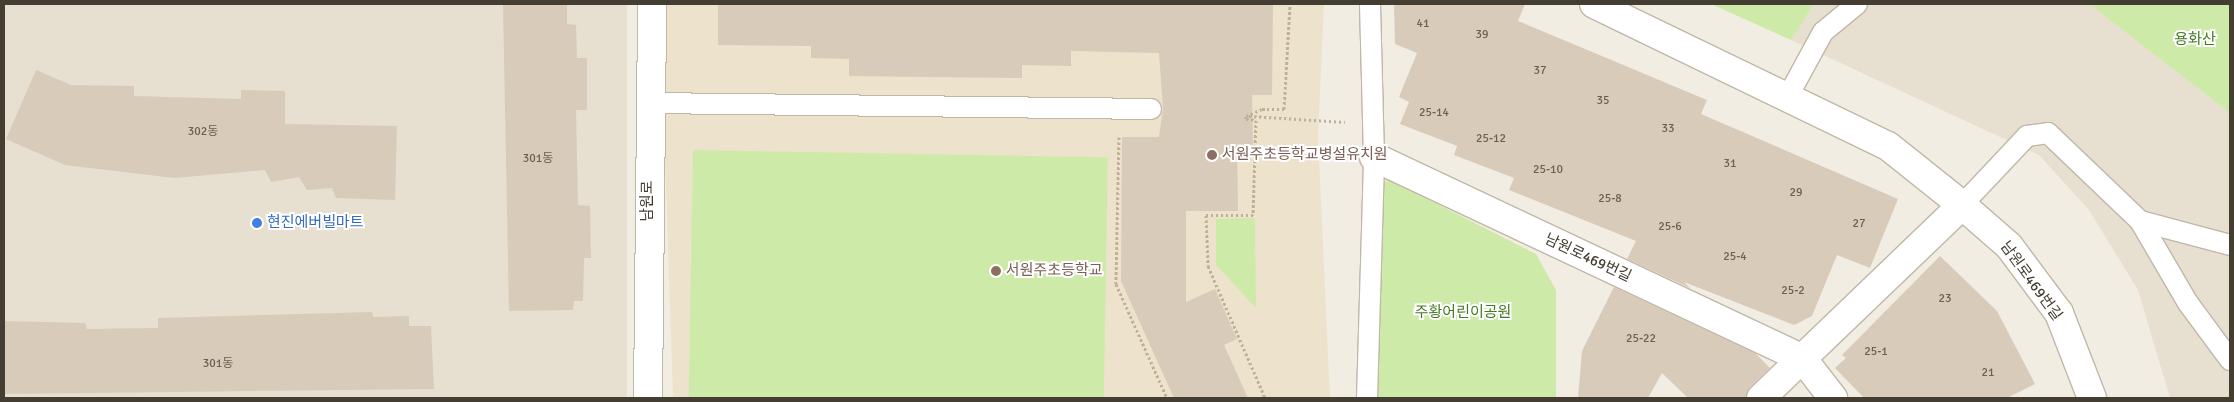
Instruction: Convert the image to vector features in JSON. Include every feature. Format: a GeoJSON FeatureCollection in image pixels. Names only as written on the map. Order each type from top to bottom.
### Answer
{"type":"FeatureCollection","features":[{"type":"Feature","properties":{"kind":"street","name":"남원로"},"geometry":{"type":"LineString","coordinates":[[648,398],[648,103],[652,4]]}},
{"type":"Feature","properties":{"kind":"street","name":"남원로469번길"},"geometry":{"type":"LineString","coordinates":[[1594,4],[1888,146],[1962,205],[2009,246],[2059,314],[2092,398]]}},
{"type":"Feature","properties":{"kind":"street","name":"남원로469번길"},"geometry":{"type":"LineString","coordinates":[[1374,157],[1802,358],[1833,398]]}},
{"type":"Feature","properties":{"kind":"street"},"geometry":{"type":"LineString","coordinates":[[1761,398],[1962,205]]}},
{"type":"Feature","properties":{"kind":"lane"},"geometry":{"type":"LineString","coordinates":[[1367,398],[1374,157],[1371,124],[1370,4]]}},
{"type":"Feature","properties":{"kind":"lane"},"geometry":{"type":"LineString","coordinates":[[1788,98],[1823,32],[1857,4]]}},
{"type":"Feature","properties":{"kind":"lane"},"geometry":{"type":"LineString","coordinates":[[648,103],[1152,109]]}},
{"type":"Feature","properties":{"kind":"lane"},"geometry":{"type":"LineString","coordinates":[[1962,205],[2027,136],[2048,133],[2140,221],[2188,303],[2230,360]]}},
{"type":"Feature","properties":{"kind":"lane"},"geometry":{"type":"LineString","coordinates":[[2140,221],[2228,241]]}},
{"type":"Feature","properties":{"kind":"path"},"geometry":{"type":"LineString","coordinates":[[1246,116],[1262,109],[1284,110],[1290,4]]}},
{"type":"Feature","properties":{"kind":"path"},"geometry":{"type":"LineString","coordinates":[[1119,108],[1116,284],[1167,398]]}},
{"type":"Feature","properties":{"kind":"path"},"geometry":{"type":"LineString","coordinates":[[1246,116],[1371,124]]}},
{"type":"Feature","properties":{"kind":"path"},"geometry":{"type":"LineString","coordinates":[[1246,116],[1256,120],[1253,215],[1206,215],[1208,266],[1265,398]]}},
{"type":"Feature","properties":{"kind":"shaded area"},"geometry":{"type":"Polygon","coordinates":[[[4,4],[627,4],[627,398],[4,398],[4,4]]]}},
{"type":"Feature","properties":{"kind":"shaded area","name":"서원주초등학교"},"geometry":{"type":"Polygon","coordinates":[[[660,4],[1324,4],[1318,135],[1330,398],[673,398],[660,4]]]}},
{"type":"Feature","properties":{"kind":"shaded area"},"geometry":{"type":"Polygon","coordinates":[[[1814,4],[2090,4],[2230,113],[2230,398],[2170,398],[2138,290],[2089,210],[2039,155],[1791,40],[1814,4]]]}},
{"type":"Feature","properties":{"kind":"green space"},"geometry":{"type":"Polygon","coordinates":[[[1711,4],[1814,4],[1791,40],[1711,4]]]}},
{"type":"Feature","properties":{"kind":"green space","name":"용화산"},"geometry":{"type":"Polygon","coordinates":[[[2090,4],[2230,4],[2230,113],[2106,17],[2090,4]]]}},
{"type":"Feature","properties":{"kind":"green space"},"geometry":{"type":"Polygon","coordinates":[[[693,150],[1108,157],[1104,398],[689,398],[693,150]]]}},
{"type":"Feature","properties":{"kind":"green space","name":"주황어린이공원"},"geometry":{"type":"Polygon","coordinates":[[[1388,179],[1536,254],[1556,290],[1556,398],[1377,398],[1379,191],[1388,179]]]}},
{"type":"Feature","properties":{"kind":"green space"},"geometry":{"type":"Polygon","coordinates":[[[1255,218],[1256,308],[1216,265],[1216,219],[1255,218]]]}},
{"type":"Feature","properties":{"kind":"building"},"geometry":{"type":"Polygon","coordinates":[[[567,4],[567,24],[576,25],[577,58],[587,58],[587,110],[576,110],[578,205],[590,206],[591,258],[584,258],[583,301],[574,301],[573,310],[509,311],[503,5],[567,4]]]}},
{"type":"Feature","properties":{"kind":"building"},"geometry":{"type":"Polygon","coordinates":[[[718,4],[1273,4],[1272,95],[1252,95],[1253,145],[1237,144],[1238,211],[1186,211],[1186,302],[1215,289],[1237,339],[1224,345],[1248,398],[1174,398],[1121,281],[1122,137],[1159,137],[1163,109],[1159,53],[1071,51],[1071,66],[1022,65],[1022,78],[849,76],[849,59],[811,58],[811,46],[718,45],[718,4]]]}},
{"type":"Feature","properties":{"kind":"building"},"geometry":{"type":"Polygon","coordinates":[[[1394,4],[1525,4],[1518,21],[1707,100],[1701,114],[1898,199],[1870,268],[1837,255],[1812,316],[1794,325],[1684,282],[1690,288],[1627,259],[1636,241],[1509,190],[1514,178],[1454,155],[1457,146],[1400,124],[1409,102],[1399,97],[1417,53],[1395,44],[1394,4]]]}},
{"type":"Feature","properties":{"kind":"building"},"geometry":{"type":"Polygon","coordinates":[[[36,70],[71,85],[134,86],[134,96],[241,99],[241,90],[285,91],[285,124],[397,126],[395,200],[336,198],[332,188],[307,190],[299,177],[271,182],[265,170],[174,178],[65,165],[6,139],[36,70]]]}},
{"type":"Feature","properties":{"kind":"building"},"geometry":{"type":"Polygon","coordinates":[[[1940,256],[1997,311],[2035,384],[2007,398],[1864,398],[1835,368],[1846,358],[1842,355],[1940,256]]]}},
{"type":"Feature","properties":{"kind":"building"},"geometry":{"type":"Polygon","coordinates":[[[1614,287],[1755,353],[1770,368],[1750,387],[1746,398],[1688,398],[1662,373],[1648,398],[1578,398],[1582,351],[1614,287]]]}},
{"type":"Feature","properties":{"kind":"building"},"geometry":{"type":"Polygon","coordinates":[[[372,312],[373,317],[409,316],[409,326],[431,326],[434,389],[4,394],[4,321],[85,323],[87,329],[158,328],[158,318],[372,312]]]}},
{"type":"Feature","properties":{"kind":"place","name":"서원주초등학교병설유치원"},"geometry":{"type":"Point","coordinates":[1212,155]}},
{"type":"Feature","properties":{"kind":"place","name":"현진에버빌마트"},"geometry":{"type":"Point","coordinates":[257,223]}},
{"type":"Feature","properties":{"kind":"place","name":"서원주초등학교"},"geometry":{"type":"Point","coordinates":[996,271]}}]}
